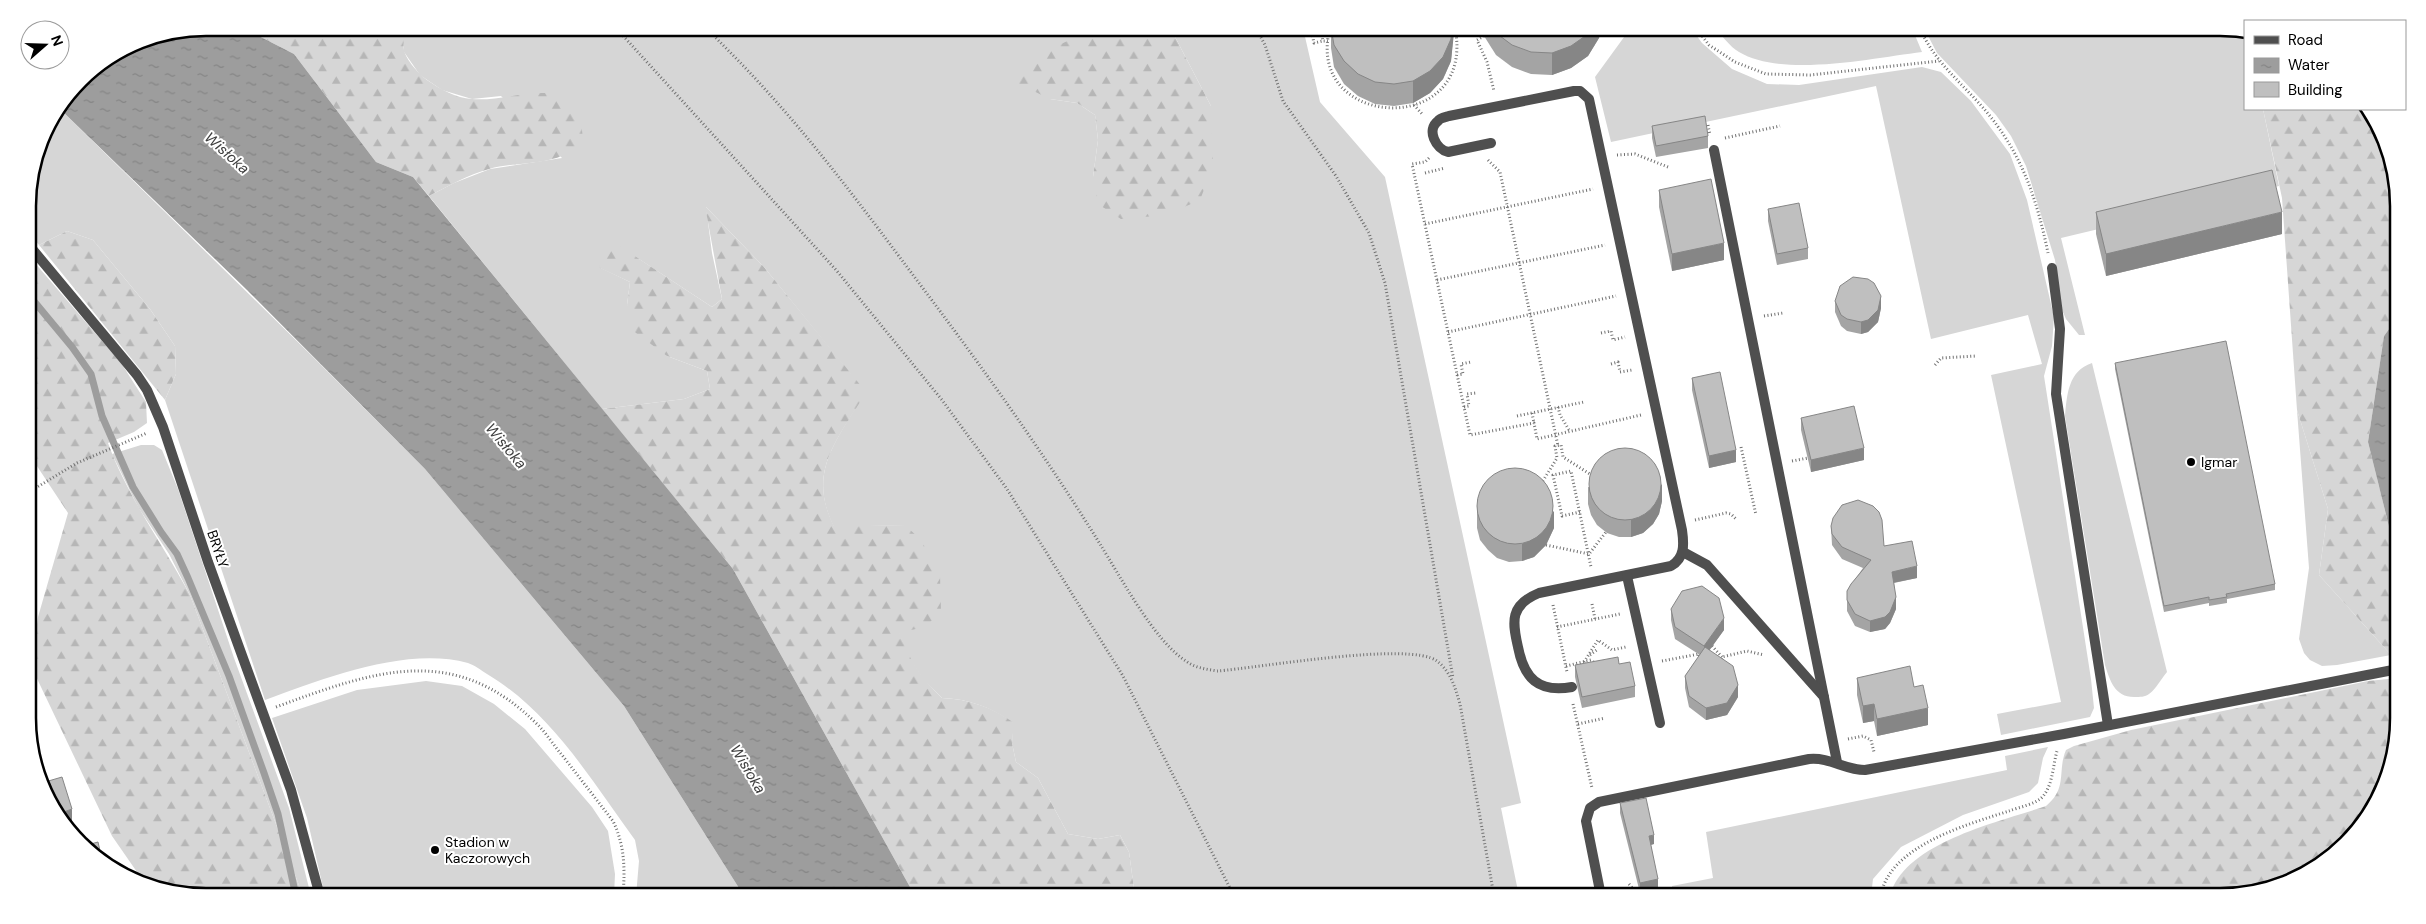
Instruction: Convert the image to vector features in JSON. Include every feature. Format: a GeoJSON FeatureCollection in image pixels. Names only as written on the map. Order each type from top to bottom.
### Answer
{"type":"FeatureCollection","features":[{"type":"Feature","properties":{"kind":"street"},"geometry":{"type":"LineString","coordinates":[[1491,143],[1448,152],[1442,150],[1435,142],[1433,126],[1438,120],[1449,116],[1580,91],[1585,94],[1591,104],[1682,530],[1683,552],[1671,566],[1539,593],[1526,600],[1514,615],[1513,627],[1520,660],[1529,677],[1543,686],[1555,689],[1572,687]]}},
{"type":"Feature","properties":{"kind":"street"},"geometry":{"type":"LineString","coordinates":[[1714,150],[1837,762]]}},
{"type":"Feature","properties":{"kind":"street","name":"BRYŁY"},"geometry":{"type":"LineString","coordinates":[[37,255],[137,375],[147,390],[163,427],[208,562],[291,790],[318,888]]}},
{"type":"Feature","properties":{"kind":"street"},"geometry":{"type":"LineString","coordinates":[[2052,268],[2060,330],[2056,394],[2108,725]]}},
{"type":"Feature","properties":{"kind":"street"},"geometry":{"type":"LineString","coordinates":[[1683,552],[1707,565],[1825,697]]}},
{"type":"Feature","properties":{"kind":"street"},"geometry":{"type":"LineString","coordinates":[[1627,576],[1660,723]]}},
{"type":"Feature","properties":{"kind":"street"},"geometry":{"type":"LineString","coordinates":[[1600,887],[1586,821],[1588,812],[1594,804],[1818,758],[1837,762],[1851,768],[1865,770],[2064,734],[2390,671]]}},
{"type":"Feature","properties":{"kind":"path"},"geometry":{"type":"LineString","coordinates":[[1260,36],[1283,101],[1336,176],[1364,225],[1385,283],[1453,679],[1460,704],[1492,887]]}},
{"type":"Feature","properties":{"kind":"path"},"geometry":{"type":"LineString","coordinates":[[1313,36],[1314,43],[1328,41]]}},
{"type":"Feature","properties":{"kind":"path"},"geometry":{"type":"LineString","coordinates":[[1322,36],[1323,41]]}},
{"type":"Feature","properties":{"kind":"path"},"geometry":{"type":"LineString","coordinates":[[1329,36],[1329,57],[1334,72],[1342,86],[1368,104],[1383,108],[1399,109],[1439,90],[1450,75],[1457,47],[1456,36]]}},
{"type":"Feature","properties":{"kind":"path"},"geometry":{"type":"LineString","coordinates":[[1483,36],[1477,40],[1487,62],[1496,97]]}},
{"type":"Feature","properties":{"kind":"path"},"geometry":{"type":"LineString","coordinates":[[1702,36],[1709,45],[1735,62],[1766,74],[1810,75],[1939,61]]}},
{"type":"Feature","properties":{"kind":"path"},"geometry":{"type":"LineString","coordinates":[[1924,36],[1939,61],[1992,118],[2013,146],[2028,178],[2038,206],[2052,268]]}},
{"type":"Feature","properties":{"kind":"path"},"geometry":{"type":"LineString","coordinates":[[624,37],[837,270],[942,400],[1007,489],[1124,676],[1230,887]]}},
{"type":"Feature","properties":{"kind":"path"},"geometry":{"type":"LineString","coordinates":[[714,37],[772,97],[865,210],[982,367],[1060,480],[1124,583],[1164,642],[1176,654],[1187,663],[1217,671],[1386,652],[1416,654],[1436,660],[1453,679]]}},
{"type":"Feature","properties":{"kind":"path"},"geometry":{"type":"LineString","coordinates":[[1413,104],[1420,113]]}},
{"type":"Feature","properties":{"kind":"path"},"geometry":{"type":"LineString","coordinates":[[1722,139],[1780,126]]}},
{"type":"Feature","properties":{"kind":"path"},"geometry":{"type":"LineString","coordinates":[[1602,157],[1635,154],[1668,167]]}},
{"type":"Feature","properties":{"kind":"path"},"geometry":{"type":"LineString","coordinates":[[1489,161],[1500,172],[1558,446],[1560,445],[1563,457],[1596,478]]}},
{"type":"Feature","properties":{"kind":"path"},"geometry":{"type":"LineString","coordinates":[[1425,162],[1412,164],[1470,435],[1534,422]]}},
{"type":"Feature","properties":{"kind":"path"},"geometry":{"type":"LineString","coordinates":[[1425,224],[1587,190]]}},
{"type":"Feature","properties":{"kind":"path"},"geometry":{"type":"LineString","coordinates":[[1437,280],[1598,247]]}},
{"type":"Feature","properties":{"kind":"path"},"geometry":{"type":"LineString","coordinates":[[1448,332],[1606,298]]}},
{"type":"Feature","properties":{"kind":"path"},"geometry":{"type":"LineString","coordinates":[[1758,317],[1783,313]]}},
{"type":"Feature","properties":{"kind":"path"},"geometry":{"type":"LineString","coordinates":[[1601,333],[1611,331],[1614,340]]}},
{"type":"Feature","properties":{"kind":"path"},"geometry":{"type":"LineString","coordinates":[[1935,365],[1942,358],[1976,356]]}},
{"type":"Feature","properties":{"kind":"path"},"geometry":{"type":"LineString","coordinates":[[1457,375],[1462,374],[1461,364],[1471,362]]}},
{"type":"Feature","properties":{"kind":"path"},"geometry":{"type":"LineString","coordinates":[[1612,364],[1618,362],[1620,372]]}},
{"type":"Feature","properties":{"kind":"path"},"geometry":{"type":"LineString","coordinates":[[1464,407],[1469,406],[1467,394],[1476,393]]}},
{"type":"Feature","properties":{"kind":"path"},"geometry":{"type":"LineString","coordinates":[[1517,416],[1584,402]]}},
{"type":"Feature","properties":{"kind":"path"},"geometry":{"type":"LineString","coordinates":[[1559,408],[1560,415],[1569,430]]}},
{"type":"Feature","properties":{"kind":"path"},"geometry":{"type":"LineString","coordinates":[[1532,414],[1537,438],[1650,413]]}},
{"type":"Feature","properties":{"kind":"path"},"geometry":{"type":"LineString","coordinates":[[36,488],[76,463],[163,427]]}},
{"type":"Feature","properties":{"kind":"path"},"geometry":{"type":"LineString","coordinates":[[1536,491],[1558,458],[1555,446],[1558,446]]}},
{"type":"Feature","properties":{"kind":"path"},"geometry":{"type":"LineString","coordinates":[[1742,447],[1756,515]]}},
{"type":"Feature","properties":{"kind":"path"},"geometry":{"type":"LineString","coordinates":[[1788,462],[1808,458]]}},
{"type":"Feature","properties":{"kind":"path"},"geometry":{"type":"LineString","coordinates":[[1580,512],[1562,516],[1553,475],[1571,471],[1580,512],[1593,573]]}},
{"type":"Feature","properties":{"kind":"path"},"geometry":{"type":"LineString","coordinates":[[1692,520],[1726,513],[1731,514],[1736,519]]}},
{"type":"Feature","properties":{"kind":"path"},"geometry":{"type":"LineString","coordinates":[[1589,554],[1606,532]]}},
{"type":"Feature","properties":{"kind":"path"},"geometry":{"type":"LineString","coordinates":[[1546,545],[1589,554]]}},
{"type":"Feature","properties":{"kind":"path"},"geometry":{"type":"LineString","coordinates":[[1551,596],[1566,667],[1591,660],[1603,669]]}},
{"type":"Feature","properties":{"kind":"path"},"geometry":{"type":"LineString","coordinates":[[1592,604],[1595,619]]}},
{"type":"Feature","properties":{"kind":"path"},"geometry":{"type":"LineString","coordinates":[[1557,627],[1623,613]]}},
{"type":"Feature","properties":{"kind":"path"},"geometry":{"type":"LineString","coordinates":[[1584,662],[1598,640],[1612,650],[1627,646]]}},
{"type":"Feature","properties":{"kind":"path"},"geometry":{"type":"LineString","coordinates":[[1712,646],[1722,657]]}},
{"type":"Feature","properties":{"kind":"path"},"geometry":{"type":"LineString","coordinates":[[1587,656],[1598,650]]}},
{"type":"Feature","properties":{"kind":"path"},"geometry":{"type":"LineString","coordinates":[[1717,667],[1722,657],[1747,651],[1782,660],[1787,655]]}},
{"type":"Feature","properties":{"kind":"path"},"geometry":{"type":"LineString","coordinates":[[1653,663],[1698,652],[1701,662]]}},
{"type":"Feature","properties":{"kind":"path"},"geometry":{"type":"LineString","coordinates":[[262,712],[338,684],[371,675],[432,671],[454,673],[475,681],[504,698],[538,726],[613,822],[622,839],[623,888]]}},
{"type":"Feature","properties":{"kind":"path"},"geometry":{"type":"LineString","coordinates":[[1575,713],[1592,789]]}},
{"type":"Feature","properties":{"kind":"path"},"geometry":{"type":"LineString","coordinates":[[1578,724],[1605,718]]}},
{"type":"Feature","properties":{"kind":"path"},"geometry":{"type":"LineString","coordinates":[[1884,887],[1889,873],[1914,851],[1956,828],[2031,804],[2043,797],[2050,782],[2056,752],[2064,734]]}},
{"type":"Feature","properties":{"kind":"path"},"geometry":{"type":"LineString","coordinates":[[1846,739],[1863,736],[1871,740],[1875,753]]}},
{"type":"Feature","properties":{"kind":"path"},"geometry":{"type":"LineString","coordinates":[[1629,884],[1632,887]]}},
{"type":"Feature","properties":{"kind":"green space"},"geometry":{"type":"Polygon","coordinates":[[[1305,36],[1320,102],[1385,177],[1521,803],[1501,808],[1517,887],[1134,888],[1129,852],[1120,835],[1098,839],[1068,834],[1038,778],[1016,762],[1012,743],[1013,723],[996,712],[979,705],[961,700],[942,698],[924,680],[907,655],[898,630],[905,525],[834,527],[826,507],[823,489],[824,472],[829,456],[865,392],[764,267],[706,207],[712,253],[722,299],[712,307],[639,259],[601,268],[630,282],[627,305],[667,356],[707,371],[710,389],[684,399],[602,409],[429,196],[454,183],[490,169],[562,158],[501,96],[472,99],[442,90],[420,75],[404,52],[404,37],[1087,37],[1050,99],[1077,103],[1095,115],[1098,140],[1093,177],[1211,106],[1175,37],[1305,36]]]}},
{"type":"Feature","properties":{"kind":"green space"},"geometry":{"type":"Polygon","coordinates":[[[1625,36],[1697,36],[1702,43],[1732,69],[1767,84],[1799,85],[1922,67],[1941,72],[1971,101],[2010,154],[2027,200],[2054,317],[2052,346],[2044,376],[2091,679],[2094,708],[2090,717],[2001,735],[1997,714],[2061,702],[1991,375],[2042,364],[2028,315],[1931,339],[1876,86],[1611,142],[1595,77],[1625,36]]]}},
{"type":"Feature","properties":{"kind":"green space"},"geometry":{"type":"Polygon","coordinates":[[[1722,36],[1915,36],[1922,52],[1828,64],[1803,65],[1779,64],[1757,60],[1732,47],[1722,36]]]}},
{"type":"Feature","properties":{"kind":"green space"},"geometry":{"type":"Polygon","coordinates":[[[1928,36],[2219,36],[2244,39],[2244,110],[2263,110],[2279,186],[2061,238],[2085,335],[2079,335],[2066,319],[2062,310],[2055,260],[2026,166],[2011,136],[1996,115],[1937,53],[1928,36]]]}},
{"type":"Feature","properties":{"kind":"green space"},"geometry":{"type":"Polygon","coordinates":[[[261,37],[404,37],[404,50],[413,66],[427,80],[454,95],[472,99],[490,99],[544,93],[559,96],[571,103],[580,118],[583,142],[573,150],[551,160],[501,166],[481,171],[429,196],[413,177],[376,162],[294,54],[261,37]]]}},
{"type":"Feature","properties":{"kind":"green space"},"geometry":{"type":"Polygon","coordinates":[[[1077,37],[1175,37],[1211,106],[1213,166],[1200,200],[1166,215],[1121,219],[1098,204],[1093,177],[1098,140],[1095,115],[1077,103],[1050,99],[1017,83],[1046,51],[1077,37]]]}},
{"type":"Feature","properties":{"kind":"green space"},"geometry":{"type":"Polygon","coordinates":[[[2263,110],[2360,110],[2377,141],[2384,162],[2390,207],[2390,328],[2384,336],[2368,442],[2390,531],[2390,654],[2319,575],[2328,509],[2297,410],[2282,198],[2263,110]]]}},
{"type":"Feature","properties":{"kind":"green space"},"geometry":{"type":"Polygon","coordinates":[[[64,113],[425,469],[624,706],[739,888],[637,888],[639,861],[635,840],[569,749],[531,708],[510,690],[468,663],[444,659],[391,662],[338,675],[265,700],[165,400],[176,374],[175,346],[150,309],[93,240],[67,231],[39,245],[37,243],[37,195],[42,162],[49,141],[64,113]]]}},
{"type":"Feature","properties":{"kind":"green space"},"geometry":{"type":"Polygon","coordinates":[[[705,206],[764,267],[866,392],[829,456],[824,472],[823,489],[826,506],[834,526],[905,525],[921,540],[940,575],[941,612],[922,627],[899,631],[916,667],[942,698],[962,700],[980,705],[997,712],[1014,723],[1012,743],[1016,762],[1038,778],[1068,834],[1098,839],[1120,835],[1129,852],[1134,888],[910,888],[733,569],[602,409],[684,399],[710,389],[707,371],[667,356],[632,330],[627,305],[630,282],[600,268],[597,250],[612,241],[712,307],[722,299],[705,206]]]}},
{"type":"Feature","properties":{"kind":"green space"},"geometry":{"type":"Polygon","coordinates":[[[67,231],[93,240],[150,309],[175,346],[176,374],[165,400],[39,245],[67,231]]]}},
{"type":"Feature","properties":{"kind":"green space"},"geometry":{"type":"Polygon","coordinates":[[[37,265],[121,363],[146,402],[147,423],[134,432],[108,443],[125,483],[190,595],[300,888],[207,888],[184,886],[152,879],[138,873],[112,836],[36,677],[38,617],[68,513],[36,465],[37,265]]]}},
{"type":"Feature","properties":{"kind":"green space"},"geometry":{"type":"Polygon","coordinates":[[[2092,363],[2167,672],[2152,692],[2142,697],[2128,696],[2118,691],[2111,682],[2105,665],[2065,416],[2068,392],[2073,378],[2084,367],[2092,363]]]}},
{"type":"Feature","properties":{"kind":"green space"},"geometry":{"type":"Polygon","coordinates":[[[2297,410],[2328,509],[2319,575],[2390,655],[2322,666],[2310,660],[2304,653],[2299,639],[2309,568],[2297,410]]]}},
{"type":"Feature","properties":{"kind":"green space"},"geometry":{"type":"Polygon","coordinates":[[[141,445],[154,445],[162,450],[178,489],[234,658],[289,808],[309,888],[300,888],[190,595],[169,554],[138,507],[112,454],[141,445]]]}},
{"type":"Feature","properties":{"kind":"green space"},"geometry":{"type":"Polygon","coordinates":[[[2390,679],[2388,740],[2381,772],[2361,812],[2347,830],[2323,853],[2295,870],[2274,879],[2231,887],[1894,887],[1899,877],[1914,861],[1933,848],[1980,827],[2046,806],[2053,799],[2060,786],[2063,758],[2066,750],[2074,746],[2131,730],[2368,681],[2390,679]]]}},
{"type":"Feature","properties":{"kind":"green space"},"geometry":{"type":"Polygon","coordinates":[[[426,681],[462,686],[494,704],[525,729],[592,807],[608,831],[615,874],[614,888],[323,888],[307,818],[272,718],[357,690],[426,681]]]}},
{"type":"Feature","properties":{"kind":"green space"},"geometry":{"type":"Polygon","coordinates":[[[2048,747],[2043,758],[2038,783],[2029,792],[1963,815],[1901,847],[1873,879],[1872,887],[1672,887],[1713,878],[1706,832],[2007,770],[2005,756],[2048,747]]]}},
{"type":"Feature","properties":{"kind":"water","name":"Wisłoka"},"geometry":{"type":"Polygon","coordinates":[[[195,37],[261,37],[294,54],[376,162],[413,177],[733,569],[910,888],[739,888],[624,706],[425,469],[247,290],[64,113],[86,86],[103,71],[141,49],[162,42],[195,37]]]}},
{"type":"Feature","properties":{"kind":"water"},"geometry":{"type":"Polygon","coordinates":[[[2390,328],[2390,531],[2368,442],[2384,336],[2390,328]]]}},
{"type":"Feature","properties":{"kind":"building"},"geometry":{"type":"Polygon","coordinates":[[[1332,36],[1451,36],[1443,57],[1430,71],[1413,81],[1394,84],[1375,82],[1358,74],[1344,61],[1334,45],[1332,36]]]}},
{"type":"Feature","properties":{"kind":"building"},"geometry":{"type":"Polygon","coordinates":[[[1500,36],[1585,36],[1571,46],[1552,53],[1531,52],[1512,45],[1500,36]]]}},
{"type":"Feature","properties":{"kind":"building"},"geometry":{"type":"Polygon","coordinates":[[[1705,116],[1708,136],[1656,146],[1652,126],[1705,116]]]}},
{"type":"Feature","properties":{"kind":"building"},"geometry":{"type":"Polygon","coordinates":[[[2272,170],[2282,212],[2106,254],[2096,212],[2272,170]]]}},
{"type":"Feature","properties":{"kind":"building"},"geometry":{"type":"Polygon","coordinates":[[[1711,179],[1724,243],[1672,254],[1659,190],[1711,179]]]}},
{"type":"Feature","properties":{"kind":"building"},"geometry":{"type":"Polygon","coordinates":[[[1799,203],[1808,248],[1777,254],[1768,209],[1799,203]]]}},
{"type":"Feature","properties":{"kind":"building"},"geometry":{"type":"Polygon","coordinates":[[[1853,277],[1868,279],[1874,283],[1881,296],[1878,310],[1868,320],[1861,322],[1847,319],[1841,315],[1835,301],[1840,286],[1853,277]]]}},
{"type":"Feature","properties":{"kind":"building","name":"Igmar"},"geometry":{"type":"Polygon","coordinates":[[[2226,341],[2275,584],[2226,594],[2227,597],[2209,600],[2209,597],[2164,606],[2115,363],[2226,341]]]}},
{"type":"Feature","properties":{"kind":"building"},"geometry":{"type":"Polygon","coordinates":[[[1720,372],[1736,450],[1709,456],[1692,378],[1720,372]]]}},
{"type":"Feature","properties":{"kind":"building"},"geometry":{"type":"Polygon","coordinates":[[[1854,406],[1864,448],[1811,460],[1801,418],[1854,406]]]}},
{"type":"Feature","properties":{"kind":"building"},"geometry":{"type":"Polygon","coordinates":[[[1632,448],[1651,458],[1659,470],[1661,484],[1659,498],[1651,510],[1639,518],[1618,520],[1599,510],[1591,498],[1589,477],[1599,458],[1611,450],[1632,448]]]}},
{"type":"Feature","properties":{"kind":"building"},"geometry":{"type":"Polygon","coordinates":[[[1508,468],[1522,468],[1536,474],[1547,485],[1553,499],[1550,521],[1542,533],[1522,544],[1508,544],[1494,538],[1483,527],[1477,513],[1477,499],[1483,485],[1494,474],[1508,468]]]}},
{"type":"Feature","properties":{"kind":"building"},"geometry":{"type":"Polygon","coordinates":[[[1858,500],[1873,506],[1879,512],[1882,520],[1884,546],[1912,541],[1917,566],[1892,572],[1896,597],[1890,612],[1885,617],[1870,621],[1855,614],[1847,600],[1847,591],[1871,560],[1842,547],[1832,534],[1831,526],[1833,518],[1842,505],[1858,500]]]}},
{"type":"Feature","properties":{"kind":"building"},"geometry":{"type":"Polygon","coordinates":[[[1702,586],[1719,598],[1724,618],[1704,646],[1675,627],[1671,609],[1682,591],[1702,586]]]}},
{"type":"Feature","properties":{"kind":"building"},"geometry":{"type":"Polygon","coordinates":[[[1705,647],[1733,666],[1738,685],[1727,703],[1706,708],[1689,696],[1685,676],[1705,647]]]}},
{"type":"Feature","properties":{"kind":"building"},"geometry":{"type":"Polygon","coordinates":[[[1618,657],[1619,664],[1630,662],[1635,686],[1582,697],[1575,665],[1618,657]]]}},
{"type":"Feature","properties":{"kind":"building"},"geometry":{"type":"Polygon","coordinates":[[[1910,666],[1914,687],[1923,685],[1928,708],[1877,719],[1874,704],[1863,706],[1857,678],[1910,666]]]}},
{"type":"Feature","properties":{"kind":"building"},"geometry":{"type":"Polygon","coordinates":[[[62,777],[72,809],[65,812],[49,781],[62,777]]]}},
{"type":"Feature","properties":{"kind":"building"},"geometry":{"type":"Polygon","coordinates":[[[1646,798],[1654,835],[1649,836],[1658,879],[1640,883],[1620,803],[1646,798]]]}},
{"type":"Feature","properties":{"kind":"building"},"geometry":{"type":"Polygon","coordinates":[[[98,842],[100,849],[94,845],[92,844],[98,842]]]}},
{"type":"Feature","properties":{"kind":"waterway"},"geometry":{"type":"LineString","coordinates":[[37,305],[72,347],[91,374],[102,416],[133,487],[177,554],[188,578],[229,676],[264,773],[278,814],[294,888]]}},
{"type":"Feature","properties":{"kind":"place","name":"Igmar"},"geometry":{"type":"Point","coordinates":[2191,462]}},
{"type":"Feature","properties":{"kind":"place","name":"Stadion w Kaczorowych"},"geometry":{"type":"Point","coordinates":[435,850]}}]}
